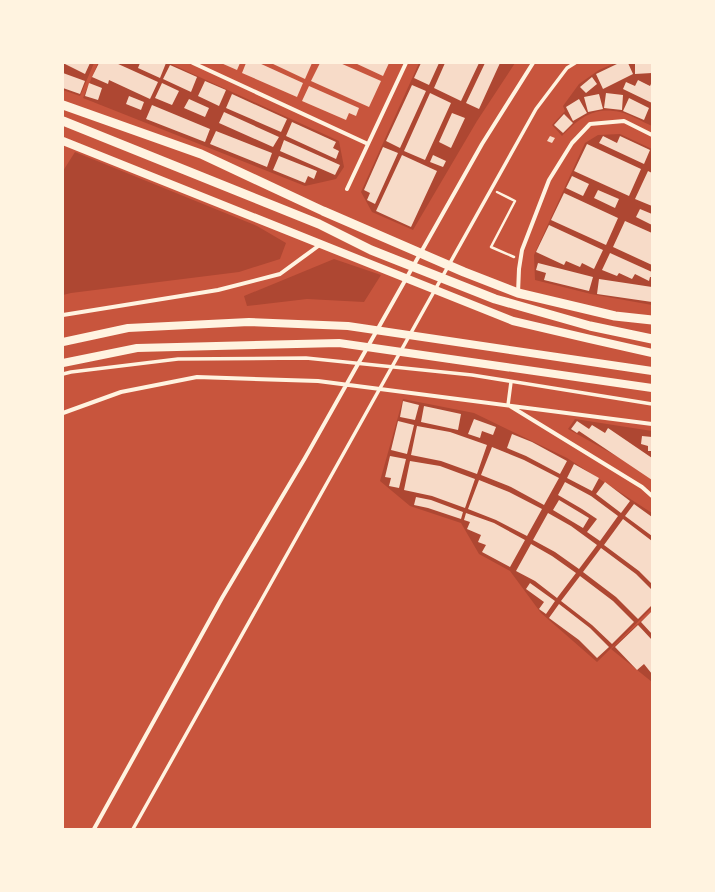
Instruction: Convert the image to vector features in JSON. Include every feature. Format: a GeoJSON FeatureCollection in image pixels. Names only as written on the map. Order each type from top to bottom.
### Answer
{"type":"FeatureCollection","features":[{"type":"Feature","properties":{"kind":"main road"},"geometry":{"type":"LineString","coordinates":[[63,105],[201,154],[330,214],[464,272],[518,293],[615,316],[652,320]]}},
{"type":"Feature","properties":{"kind":"main road"},"geometry":{"type":"LineString","coordinates":[[63,121],[319,224],[371,250],[495,299],[590,326],[652,339]]}},
{"type":"Feature","properties":{"kind":"main road"},"geometry":{"type":"LineString","coordinates":[[64,142],[513,320],[590,340],[652,353]]}},
{"type":"Feature","properties":{"kind":"main road"},"geometry":{"type":"LineString","coordinates":[[63,342],[128,328],[249,322],[348,326],[652,372]]}},
{"type":"Feature","properties":{"kind":"main road"},"geometry":{"type":"LineString","coordinates":[[63,362],[137,348],[339,343],[652,388]]}},
{"type":"Feature","properties":{"kind":"street"},"geometry":{"type":"LineString","coordinates":[[192,63],[368,144]]}},
{"type":"Feature","properties":{"kind":"street"},"geometry":{"type":"LineString","coordinates":[[347,189],[406,63]]}},
{"type":"Feature","properties":{"kind":"street"},"geometry":{"type":"LineString","coordinates":[[94,829],[222,598],[305,458],[482,144],[533,63]]}},
{"type":"Feature","properties":{"kind":"street"},"geometry":{"type":"LineString","coordinates":[[133,829],[536,109],[567,68],[575,63]]}},
{"type":"Feature","properties":{"kind":"street"},"geometry":{"type":"LineString","coordinates":[[518,293],[518,269],[522,250],[550,180],[572,143],[590,124],[624,120],[652,135]]}},
{"type":"Feature","properties":{"kind":"street"},"geometry":{"type":"LineString","coordinates":[[63,315],[218,290],[280,274],[321,244]]}},
{"type":"Feature","properties":{"kind":"street"},"geometry":{"type":"LineString","coordinates":[[63,374],[178,359],[306,358],[472,375],[652,404]]}},
{"type":"Feature","properties":{"kind":"street"},"geometry":{"type":"LineString","coordinates":[[63,414],[120,392],[197,377],[318,381],[652,424]]}},
{"type":"Feature","properties":{"kind":"street"},"geometry":{"type":"LineString","coordinates":[[508,405],[511,382]]}},
{"type":"Feature","properties":{"kind":"street"},"geometry":{"type":"LineString","coordinates":[[508,405],[642,487],[652,496]]}},
{"type":"Feature","properties":{"kind":"path"},"geometry":{"type":"LineString","coordinates":[[492,188],[515,201],[491,247],[520,260]]}},
{"type":"Feature","properties":{"kind":"shaded area"},"geometry":{"type":"Polygon","coordinates":[[[63,63],[94,63],[80,96],[63,90],[63,63]]]}},
{"type":"Feature","properties":{"kind":"shaded area"},"geometry":{"type":"Polygon","coordinates":[[[98,63],[169,63],[339,141],[344,167],[336,179],[305,186],[83,98],[98,63]]]}},
{"type":"Feature","properties":{"kind":"shaded area"},"geometry":{"type":"Polygon","coordinates":[[[419,63],[515,63],[477,121],[413,230],[372,212],[361,192],[419,63]]]}},
{"type":"Feature","properties":{"kind":"shaded area"},"geometry":{"type":"Polygon","coordinates":[[[615,63],[652,63],[652,126],[624,113],[602,111],[595,112],[581,119],[562,136],[552,125],[565,111],[563,106],[579,84],[599,70],[615,63]]]}},
{"type":"Feature","properties":{"kind":"shaded area"},"geometry":{"type":"Polygon","coordinates":[[[620,134],[652,149],[652,305],[591,294],[535,280],[534,255],[585,143],[598,135],[620,134]]]}},
{"type":"Feature","properties":{"kind":"shaded area"},"geometry":{"type":"Polygon","coordinates":[[[75,152],[257,226],[286,243],[280,259],[239,272],[63,295],[63,171],[75,152]]]}},
{"type":"Feature","properties":{"kind":"shaded area"},"geometry":{"type":"Polygon","coordinates":[[[334,259],[381,275],[364,302],[307,299],[247,306],[244,296],[334,259]]]}},
{"type":"Feature","properties":{"kind":"shaded area"},"geometry":{"type":"Polygon","coordinates":[[[403,399],[474,413],[567,458],[652,513],[652,608],[597,662],[541,613],[510,571],[479,554],[461,523],[410,506],[380,481],[403,399]]]}},
{"type":"Feature","properties":{"kind":"shaded area"},"geometry":{"type":"Polygon","coordinates":[[[575,419],[652,431],[652,476],[568,429],[575,419]]]}},
{"type":"Feature","properties":{"kind":"shaded area"},"geometry":{"type":"Polygon","coordinates":[[[652,611],[652,682],[611,649],[652,611]]]}},
{"type":"Feature","properties":{"kind":"building"},"geometry":{"type":"Polygon","coordinates":[[[63,63],[90,63],[85,74],[63,63]]]}},
{"type":"Feature","properties":{"kind":"building"},"geometry":{"type":"Polygon","coordinates":[[[99,63],[116,63],[158,82],[150,99],[109,80],[108,84],[92,77],[99,63]]]}},
{"type":"Feature","properties":{"kind":"building"},"geometry":{"type":"Polygon","coordinates":[[[140,63],[166,63],[160,78],[138,68],[140,63]]]}},
{"type":"Feature","properties":{"kind":"building"},"geometry":{"type":"Polygon","coordinates":[[[221,63],[240,63],[237,70],[221,63]]]}},
{"type":"Feature","properties":{"kind":"building"},"geometry":{"type":"Polygon","coordinates":[[[246,63],[259,63],[303,83],[297,97],[242,73],[246,63]]]}},
{"type":"Feature","properties":{"kind":"building"},"geometry":{"type":"Polygon","coordinates":[[[271,63],[312,63],[305,79],[271,63]]]}},
{"type":"Feature","properties":{"kind":"building"},"geometry":{"type":"Polygon","coordinates":[[[320,63],[340,63],[381,81],[369,107],[311,81],[320,63]]]}},
{"type":"Feature","properties":{"kind":"building"},"geometry":{"type":"Polygon","coordinates":[[[355,63],[389,63],[383,76],[355,63]]]}},
{"type":"Feature","properties":{"kind":"building"},"geometry":{"type":"Polygon","coordinates":[[[421,63],[439,63],[429,85],[414,78],[421,63]]]}},
{"type":"Feature","properties":{"kind":"building"},"geometry":{"type":"Polygon","coordinates":[[[445,63],[479,63],[461,101],[434,88],[445,63]]]}},
{"type":"Feature","properties":{"kind":"building"},"geometry":{"type":"Polygon","coordinates":[[[485,63],[500,63],[479,109],[466,103],[485,63]]]}},
{"type":"Feature","properties":{"kind":"building"},"geometry":{"type":"Polygon","coordinates":[[[619,63],[628,63],[633,74],[603,89],[596,74],[619,63]]]}},
{"type":"Feature","properties":{"kind":"building"},"geometry":{"type":"Polygon","coordinates":[[[635,63],[652,63],[652,73],[635,74],[635,63]]]}},
{"type":"Feature","properties":{"kind":"building"},"geometry":{"type":"Polygon","coordinates":[[[170,65],[197,77],[191,92],[163,79],[170,65]]]}},
{"type":"Feature","properties":{"kind":"building"},"geometry":{"type":"Polygon","coordinates":[[[63,73],[85,81],[80,94],[63,88],[63,73]]]}},
{"type":"Feature","properties":{"kind":"building"},"geometry":{"type":"Polygon","coordinates":[[[592,77],[597,84],[586,93],[580,87],[592,77]]]}},
{"type":"Feature","properties":{"kind":"building"},"geometry":{"type":"Polygon","coordinates":[[[638,80],[650,86],[652,82],[652,103],[623,89],[626,82],[635,86],[638,80]]]}},
{"type":"Feature","properties":{"kind":"building"},"geometry":{"type":"Polygon","coordinates":[[[205,81],[226,90],[219,106],[198,96],[205,81]]]}},
{"type":"Feature","properties":{"kind":"building"},"geometry":{"type":"Polygon","coordinates":[[[89,83],[102,88],[98,100],[85,96],[89,83]]]}},
{"type":"Feature","properties":{"kind":"building"},"geometry":{"type":"Polygon","coordinates":[[[162,83],[179,91],[172,105],[155,98],[162,83]]]}},
{"type":"Feature","properties":{"kind":"building"},"geometry":{"type":"Polygon","coordinates":[[[412,85],[426,91],[400,148],[386,141],[412,85]]]}},
{"type":"Feature","properties":{"kind":"building"},"geometry":{"type":"Polygon","coordinates":[[[309,86],[359,108],[356,116],[349,113],[346,120],[302,101],[309,86]]]}},
{"type":"Feature","properties":{"kind":"building"},"geometry":{"type":"Polygon","coordinates":[[[430,93],[451,103],[425,160],[404,151],[430,93]]]}},
{"type":"Feature","properties":{"kind":"building"},"geometry":{"type":"Polygon","coordinates":[[[606,93],[623,95],[622,110],[604,108],[606,93]]]}},
{"type":"Feature","properties":{"kind":"building"},"geometry":{"type":"Polygon","coordinates":[[[232,94],[287,119],[281,132],[226,108],[232,94]]]}},
{"type":"Feature","properties":{"kind":"building"},"geometry":{"type":"Polygon","coordinates":[[[599,94],[603,109],[588,112],[584,97],[599,94]]]}},
{"type":"Feature","properties":{"kind":"building"},"geometry":{"type":"Polygon","coordinates":[[[129,96],[144,102],[141,110],[126,104],[129,96]]]}},
{"type":"Feature","properties":{"kind":"building"},"geometry":{"type":"Polygon","coordinates":[[[629,98],[649,108],[644,120],[623,111],[629,98]]]}},
{"type":"Feature","properties":{"kind":"building"},"geometry":{"type":"Polygon","coordinates":[[[189,99],[209,108],[205,117],[184,108],[189,99]]]}},
{"type":"Feature","properties":{"kind":"building"},"geometry":{"type":"Polygon","coordinates":[[[579,99],[587,113],[573,121],[566,107],[579,99]]]}},
{"type":"Feature","properties":{"kind":"building"},"geometry":{"type":"Polygon","coordinates":[[[152,105],[210,129],[205,142],[146,119],[152,105]]]}},
{"type":"Feature","properties":{"kind":"building"},"geometry":{"type":"Polygon","coordinates":[[[224,112],[279,137],[273,147],[219,123],[224,112]]]}},
{"type":"Feature","properties":{"kind":"building"},"geometry":{"type":"Polygon","coordinates":[[[452,113],[465,118],[451,148],[439,142],[452,113]]]}},
{"type":"Feature","properties":{"kind":"building"},"geometry":{"type":"Polygon","coordinates":[[[564,114],[573,123],[563,133],[554,125],[564,114]]]}},
{"type":"Feature","properties":{"kind":"building"},"geometry":{"type":"Polygon","coordinates":[[[292,122],[336,142],[333,148],[339,151],[336,159],[286,136],[292,122]]]}},
{"type":"Feature","properties":{"kind":"building"},"geometry":{"type":"Polygon","coordinates":[[[216,131],[272,153],[267,167],[210,144],[216,131]]]}},
{"type":"Feature","properties":{"kind":"building"},"geometry":{"type":"Polygon","coordinates":[[[550,136],[555,138],[552,143],[547,141],[550,136]]]}},
{"type":"Feature","properties":{"kind":"building"},"geometry":{"type":"Polygon","coordinates":[[[603,136],[617,143],[620,136],[650,150],[644,164],[599,143],[603,136]]]}},
{"type":"Feature","properties":{"kind":"building"},"geometry":{"type":"Polygon","coordinates":[[[284,140],[340,165],[335,175],[280,151],[284,140]]]}},
{"type":"Feature","properties":{"kind":"building"},"geometry":{"type":"Polygon","coordinates":[[[587,144],[641,169],[629,196],[574,171],[587,144]]]}},
{"type":"Feature","properties":{"kind":"building"},"geometry":{"type":"Polygon","coordinates":[[[383,147],[398,153],[375,204],[367,200],[370,193],[364,190],[383,147]]]}},
{"type":"Feature","properties":{"kind":"building"},"geometry":{"type":"Polygon","coordinates":[[[402,155],[437,171],[411,227],[376,211],[402,155]]]}},
{"type":"Feature","properties":{"kind":"building"},"geometry":{"type":"Polygon","coordinates":[[[433,155],[446,161],[443,167],[430,162],[433,155]]]}},
{"type":"Feature","properties":{"kind":"building"},"geometry":{"type":"Polygon","coordinates":[[[279,156],[317,171],[314,179],[308,176],[305,183],[273,170],[279,156]]]}},
{"type":"Feature","properties":{"kind":"building"},"geometry":{"type":"Polygon","coordinates":[[[648,171],[652,173],[652,206],[635,199],[648,171]]]}},
{"type":"Feature","properties":{"kind":"building"},"geometry":{"type":"Polygon","coordinates":[[[572,176],[589,184],[583,196],[566,188],[572,176]]]}},
{"type":"Feature","properties":{"kind":"building"},"geometry":{"type":"Polygon","coordinates":[[[598,190],[619,199],[615,208],[594,198],[598,190]]]}},
{"type":"Feature","properties":{"kind":"building"},"geometry":{"type":"Polygon","coordinates":[[[564,193],[618,218],[606,245],[551,220],[564,193]]]}},
{"type":"Feature","properties":{"kind":"building"},"geometry":{"type":"Polygon","coordinates":[[[640,209],[652,214],[652,225],[636,217],[640,209]]]}},
{"type":"Feature","properties":{"kind":"building"},"geometry":{"type":"Polygon","coordinates":[[[625,221],[652,233],[652,265],[613,247],[625,221]]]}},
{"type":"Feature","properties":{"kind":"building"},"geometry":{"type":"Polygon","coordinates":[[[549,225],[603,250],[594,269],[582,263],[580,267],[566,261],[564,265],[536,252],[549,225]]]}},
{"type":"Feature","properties":{"kind":"building"},"geometry":{"type":"Polygon","coordinates":[[[610,253],[652,272],[652,277],[650,277],[649,281],[635,274],[632,279],[619,273],[617,276],[602,270],[610,253]]]}},
{"type":"Feature","properties":{"kind":"building"},"geometry":{"type":"Polygon","coordinates":[[[538,263],[593,277],[589,291],[544,280],[546,273],[536,270],[538,263]]]}},
{"type":"Feature","properties":{"kind":"building"},"geometry":{"type":"Polygon","coordinates":[[[599,279],[652,287],[652,302],[597,294],[599,279]]]}},
{"type":"Feature","properties":{"kind":"building"},"geometry":{"type":"Polygon","coordinates":[[[403,401],[419,405],[415,420],[400,417],[403,401]]]}},
{"type":"Feature","properties":{"kind":"building"},"geometry":{"type":"Polygon","coordinates":[[[424,406],[461,414],[458,430],[421,422],[424,406]]]}},
{"type":"Feature","properties":{"kind":"building"},"geometry":{"type":"Polygon","coordinates":[[[474,419],[496,427],[493,435],[482,431],[480,438],[468,434],[474,419]]]}},
{"type":"Feature","properties":{"kind":"building"},"geometry":{"type":"Polygon","coordinates":[[[398,421],[414,425],[407,454],[391,450],[398,421]]]}},
{"type":"Feature","properties":{"kind":"building"},"geometry":{"type":"Polygon","coordinates":[[[577,421],[589,429],[592,425],[605,433],[608,428],[652,458],[652,480],[579,431],[577,433],[571,429],[577,421]]]}},
{"type":"Feature","properties":{"kind":"building"},"geometry":{"type":"Polygon","coordinates":[[[417,426],[450,432],[487,445],[477,474],[441,461],[411,455],[417,426]]]}},
{"type":"Feature","properties":{"kind":"building"},"geometry":{"type":"Polygon","coordinates":[[[512,434],[532,442],[567,461],[560,474],[507,448],[512,434]]]}},
{"type":"Feature","properties":{"kind":"building"},"geometry":{"type":"Polygon","coordinates":[[[642,436],[652,437],[652,451],[648,451],[648,446],[641,444],[642,436]]]}},
{"type":"Feature","properties":{"kind":"building"},"geometry":{"type":"Polygon","coordinates":[[[492,447],[524,460],[559,478],[544,505],[511,487],[481,475],[492,447]]]}},
{"type":"Feature","properties":{"kind":"building"},"geometry":{"type":"Polygon","coordinates":[[[390,456],[406,459],[399,488],[389,486],[391,478],[385,477],[390,456]]]}},
{"type":"Feature","properties":{"kind":"building"},"geometry":{"type":"Polygon","coordinates":[[[410,461],[440,466],[475,479],[465,508],[432,496],[404,490],[410,461]]]}},
{"type":"Feature","properties":{"kind":"building"},"geometry":{"type":"Polygon","coordinates":[[[574,464],[599,478],[592,491],[567,478],[574,464]]]}},
{"type":"Feature","properties":{"kind":"building"},"geometry":{"type":"Polygon","coordinates":[[[479,480],[509,492],[542,509],[527,536],[496,520],[468,509],[479,480]]]}},
{"type":"Feature","properties":{"kind":"building"},"geometry":{"type":"Polygon","coordinates":[[[565,482],[591,496],[618,516],[600,541],[587,532],[597,519],[558,495],[565,482]]]}},
{"type":"Feature","properties":{"kind":"building"},"geometry":{"type":"Polygon","coordinates":[[[605,482],[630,501],[621,513],[596,494],[605,482]]]}},
{"type":"Feature","properties":{"kind":"building"},"geometry":{"type":"Polygon","coordinates":[[[416,497],[431,500],[463,512],[461,519],[414,505],[416,497]]]}},
{"type":"Feature","properties":{"kind":"building"},"geometry":{"type":"Polygon","coordinates":[[[559,500],[589,518],[583,528],[553,510],[559,500]]]}},
{"type":"Feature","properties":{"kind":"building"},"geometry":{"type":"Polygon","coordinates":[[[634,504],[652,517],[652,536],[625,516],[634,504]]]}},
{"type":"Feature","properties":{"kind":"building"},"geometry":{"type":"Polygon","coordinates":[[[466,513],[494,523],[525,540],[510,567],[482,552],[486,545],[478,542],[481,535],[467,529],[470,522],[464,520],[466,513]]]}},
{"type":"Feature","properties":{"kind":"building"},"geometry":{"type":"Polygon","coordinates":[[[548,513],[571,526],[597,545],[579,569],[555,552],[533,540],[548,513]]]}},
{"type":"Feature","properties":{"kind":"building"},"geometry":{"type":"Polygon","coordinates":[[[623,519],[652,541],[652,584],[639,571],[604,545],[623,519]]]}},
{"type":"Feature","properties":{"kind":"building"},"geometry":{"type":"Polygon","coordinates":[[[531,544],[552,556],[576,573],[557,598],[535,581],[516,571],[531,544]]]}},
{"type":"Feature","properties":{"kind":"building"},"geometry":{"type":"Polygon","coordinates":[[[601,548],[636,574],[652,590],[652,605],[638,619],[616,597],[583,572],[601,548]]]}},
{"type":"Feature","properties":{"kind":"building"},"geometry":{"type":"Polygon","coordinates":[[[580,576],[613,601],[634,622],[612,644],[592,625],[561,601],[580,576]]]}},
{"type":"Feature","properties":{"kind":"building"},"geometry":{"type":"Polygon","coordinates":[[[530,583],[555,601],[546,614],[539,609],[544,602],[526,589],[530,583]]]}},
{"type":"Feature","properties":{"kind":"building"},"geometry":{"type":"Polygon","coordinates":[[[559,604],[590,628],[609,647],[597,658],[579,640],[549,618],[559,604]]]}},
{"type":"Feature","properties":{"kind":"building"},"geometry":{"type":"Polygon","coordinates":[[[652,611],[652,634],[641,622],[652,611]]]}},
{"type":"Feature","properties":{"kind":"building"},"geometry":{"type":"Polygon","coordinates":[[[638,625],[652,640],[652,674],[644,664],[637,670],[615,647],[638,625]]]}}]}
